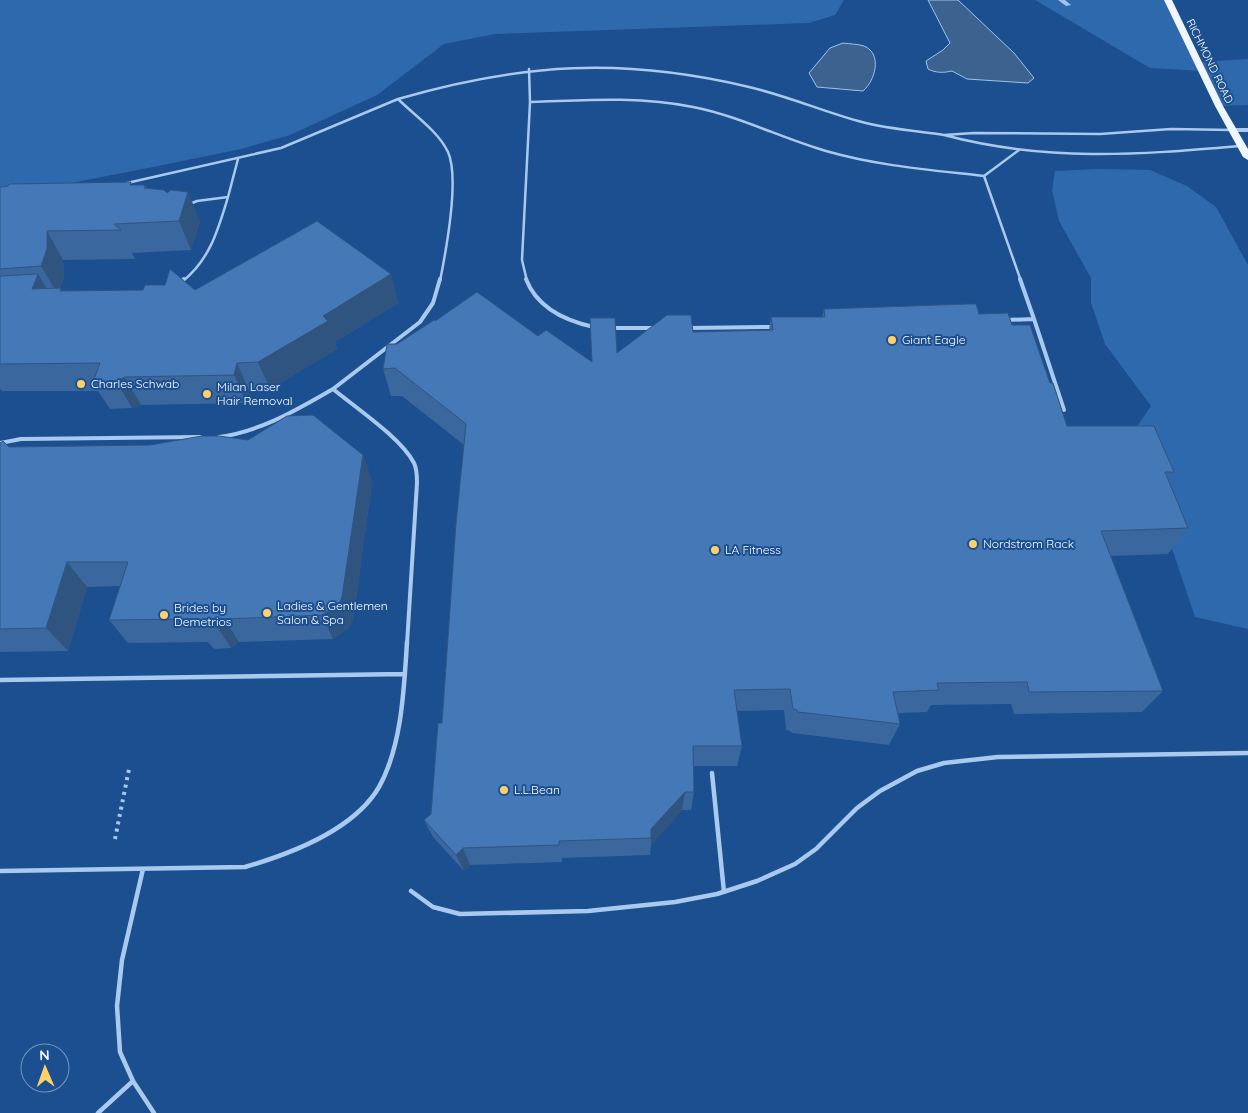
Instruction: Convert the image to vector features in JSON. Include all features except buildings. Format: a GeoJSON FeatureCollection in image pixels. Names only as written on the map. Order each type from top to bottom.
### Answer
{"type":"FeatureCollection","features":[{"type":"Feature","properties":{"kind":"main road","name":"RICHMOND ROAD"},"geometry":{"type":"LineString","coordinates":[[1168,0],[1232,130],[1244,146],[1248,157]]}},
{"type":"Feature","properties":{"kind":"street"},"geometry":{"type":"LineString","coordinates":[[1232,130],[1248,130]]}},
{"type":"Feature","properties":{"kind":"lane"},"geometry":{"type":"LineString","coordinates":[[119,185],[263,154],[303,141],[398,99],[454,83],[529,69],[605,66],[647,68],[694,74],[751,87],[863,122],[944,135],[972,144],[1020,150],[1090,154],[1180,151],[1244,146]]}},
{"type":"Feature","properties":{"kind":"lane"},"geometry":{"type":"LineString","coordinates":[[529,69],[530,102],[522,260],[526,282],[532,293],[545,307],[573,322],[598,327]]}},
{"type":"Feature","properties":{"kind":"lane"},"geometry":{"type":"LineString","coordinates":[[213,437],[250,432],[283,417],[333,389],[420,322],[429,312],[436,296],[443,268],[452,182],[451,160],[442,144],[398,99]]}},
{"type":"Feature","properties":{"kind":"lane"},"geometry":{"type":"LineString","coordinates":[[530,102],[618,100],[688,106],[743,120],[805,144],[844,156],[886,165],[984,176],[1020,150]]}},
{"type":"Feature","properties":{"kind":"lane"},"geometry":{"type":"LineString","coordinates":[[944,135],[974,133],[1100,134],[1171,129],[1232,130]]}},
{"type":"Feature","properties":{"kind":"lane"},"geometry":{"type":"LineString","coordinates":[[174,286],[197,270],[214,244],[238,159]]}},
{"type":"Feature","properties":{"kind":"lane"},"geometry":{"type":"LineString","coordinates":[[984,176],[1064,410]]}},
{"type":"Feature","properties":{"kind":"lane"},"geometry":{"type":"LineString","coordinates":[[186,207],[197,201],[228,197]]}},
{"type":"Feature","properties":{"kind":"lane"},"geometry":{"type":"LineString","coordinates":[[1004,320],[1034,319]]}},
{"type":"Feature","properties":{"kind":"lane"},"geometry":{"type":"LineString","coordinates":[[684,328],[781,326]]}},
{"type":"Feature","properties":{"kind":"lane"},"geometry":{"type":"LineString","coordinates":[[608,328],[660,328]]}},
{"type":"Feature","properties":{"kind":"lane"},"geometry":{"type":"LineString","coordinates":[[0,871],[245,867],[274,859],[337,830],[359,811],[378,788],[390,762],[397,734],[406,674],[415,549],[417,473],[414,462],[398,444],[333,389]]}},
{"type":"Feature","properties":{"kind":"lane"},"geometry":{"type":"LineString","coordinates":[[0,443],[21,439],[203,437]]}},
{"type":"Feature","properties":{"kind":"lane"},"geometry":{"type":"LineString","coordinates":[[0,680],[406,674]]}},
{"type":"Feature","properties":{"kind":"lane"},"geometry":{"type":"LineString","coordinates":[[411,891],[430,907],[443,912],[460,914],[629,908],[676,903],[724,892],[773,875],[797,863],[872,795],[899,779],[944,763],[1002,758],[1248,753]]}},
{"type":"Feature","properties":{"kind":"lane"},"geometry":{"type":"LineString","coordinates":[[712,773],[724,892]]}},
{"type":"Feature","properties":{"kind":"lane"},"geometry":{"type":"LineString","coordinates":[[143,869],[122,960],[117,1006],[120,1052],[133,1081],[154,1113]]}},
{"type":"Feature","properties":{"kind":"lane"},"geometry":{"type":"LineString","coordinates":[[98,1113],[133,1081]]}},
{"type":"Feature","properties":{"kind":"path"},"geometry":{"type":"LineString","coordinates":[[115,839],[129,769]]}},
{"type":"Feature","properties":{"kind":"shaded area"},"geometry":{"type":"Polygon","coordinates":[[[0,0],[844,0],[835,15],[809,23],[495,34],[444,44],[377,95],[290,135],[241,149],[153,167],[71,183],[0,194],[0,0]]]}},
{"type":"Feature","properties":{"kind":"shaded area"},"geometry":{"type":"Polygon","coordinates":[[[928,0],[958,0],[1014,53],[1034,78],[1028,83],[967,79],[952,71],[940,72],[928,69],[926,61],[950,43],[928,0]]]}},
{"type":"Feature","properties":{"kind":"shaded area"},"geometry":{"type":"Polygon","coordinates":[[[1035,0],[1168,0],[1198,62],[1248,59],[1248,105],[1219,106],[1202,71],[1150,68],[1035,0]]]}},
{"type":"Feature","properties":{"kind":"shaded area"},"geometry":{"type":"Polygon","coordinates":[[[843,43],[864,46],[874,55],[874,74],[863,91],[817,87],[809,73],[830,48],[843,43]]]}},
{"type":"Feature","properties":{"kind":"shaded area"},"geometry":{"type":"Polygon","coordinates":[[[1099,169],[1150,170],[1187,186],[1216,207],[1248,265],[1248,629],[1195,617],[1155,498],[1130,437],[1151,406],[1105,344],[1091,303],[1091,278],[1059,221],[1052,190],[1055,171],[1099,169]]]}},
{"type":"Feature","properties":{"kind":"waterway"},"geometry":{"type":"LineString","coordinates":[[1061,0],[1068,5]]}},
{"type":"Feature","properties":{"kind":"place","name":"Giant Eagle"},"geometry":{"type":"Point","coordinates":[892,340]}},
{"type":"Feature","properties":{"kind":"place","name":"Charles Schwab"},"geometry":{"type":"Point","coordinates":[81,384]}},
{"type":"Feature","properties":{"kind":"place","name":"Milan Laser Hair Removal"},"geometry":{"type":"Point","coordinates":[207,394]}},
{"type":"Feature","properties":{"kind":"place","name":"Nordstrom Rack"},"geometry":{"type":"Point","coordinates":[973,544]}},
{"type":"Feature","properties":{"kind":"place","name":"LA Fitness"},"geometry":{"type":"Point","coordinates":[715,550]}},
{"type":"Feature","properties":{"kind":"place","name":"Ladies & Gentlemen Salon & Spa"},"geometry":{"type":"Point","coordinates":[267,613]}},
{"type":"Feature","properties":{"kind":"place","name":"Brides by Demetrios"},"geometry":{"type":"Point","coordinates":[164,615]}},
{"type":"Feature","properties":{"kind":"place","name":"L.L.Bean"},"geometry":{"type":"Point","coordinates":[504,790]}}]}
